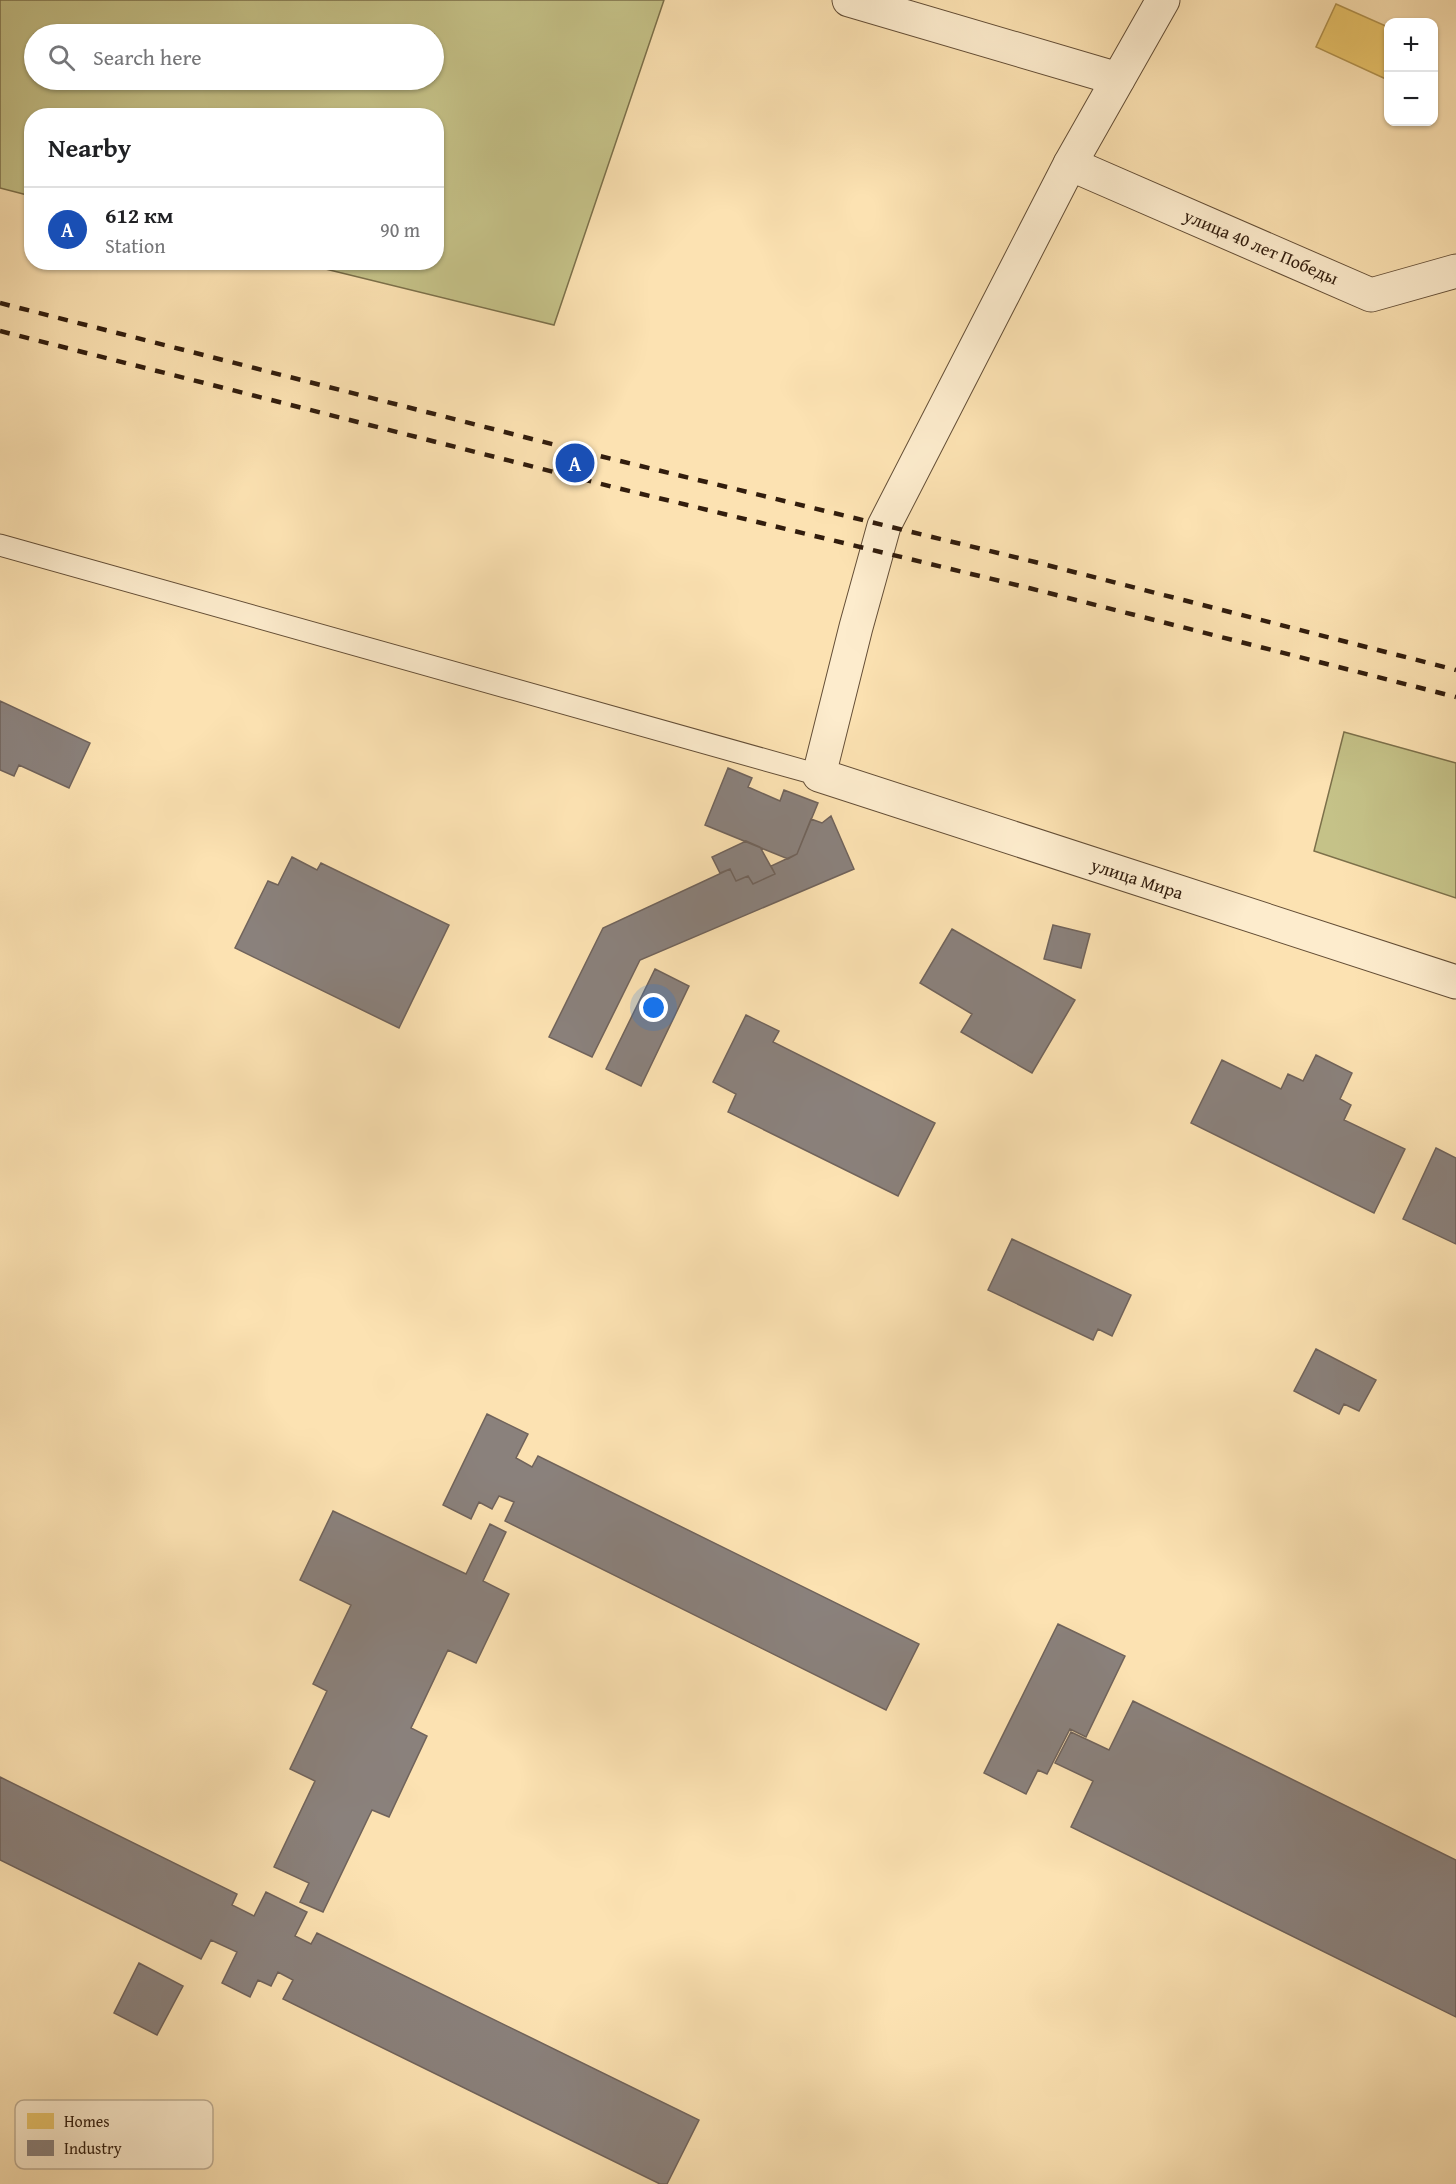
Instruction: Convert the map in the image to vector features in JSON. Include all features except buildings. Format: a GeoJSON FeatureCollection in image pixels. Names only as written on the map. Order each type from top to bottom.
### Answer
{"type":"FeatureCollection","features":[{"type":"Feature","properties":{"kind":"street"},"geometry":{"type":"LineString","coordinates":[[849,0],[1118,79]]}},
{"type":"Feature","properties":{"kind":"street"},"geometry":{"type":"LineString","coordinates":[[819,775],[884,526],[1070,164],[1163,0]]}},
{"type":"Feature","properties":{"kind":"street","name":"улица 40 лет Победы"},"geometry":{"type":"LineString","coordinates":[[1070,164],[1371,295],[1456,271]]}},
{"type":"Feature","properties":{"kind":"street","name":"улица Мира"},"geometry":{"type":"LineString","coordinates":[[819,775],[1456,982]]}},
{"type":"Feature","properties":{"kind":"lane"},"geometry":{"type":"LineString","coordinates":[[0,545],[819,775]]}},
{"type":"Feature","properties":{"kind":"shaded area"},"geometry":{"type":"Polygon","coordinates":[[[0,0],[664,0],[554,325],[330,270],[444,270],[444,108],[24,108],[24,194],[0,188],[0,0]]]}},
{"type":"Feature","properties":{"kind":"shaded area"},"geometry":{"type":"Polygon","coordinates":[[[1344,732],[1456,763],[1456,898],[1314,851],[1344,732]]]}},
{"type":"Feature","properties":{"kind":"railway"},"geometry":{"type":"LineString","coordinates":[[0,303],[579,451],[1035,562],[1456,670]]}},
{"type":"Feature","properties":{"kind":"railway"},"geometry":{"type":"LineString","coordinates":[[0,331],[613,487],[1029,588],[1456,697]]}},
{"type":"Feature","properties":{"kind":"place","name":"612 км"},"geometry":{"type":"Point","coordinates":[575,463]}}]}
